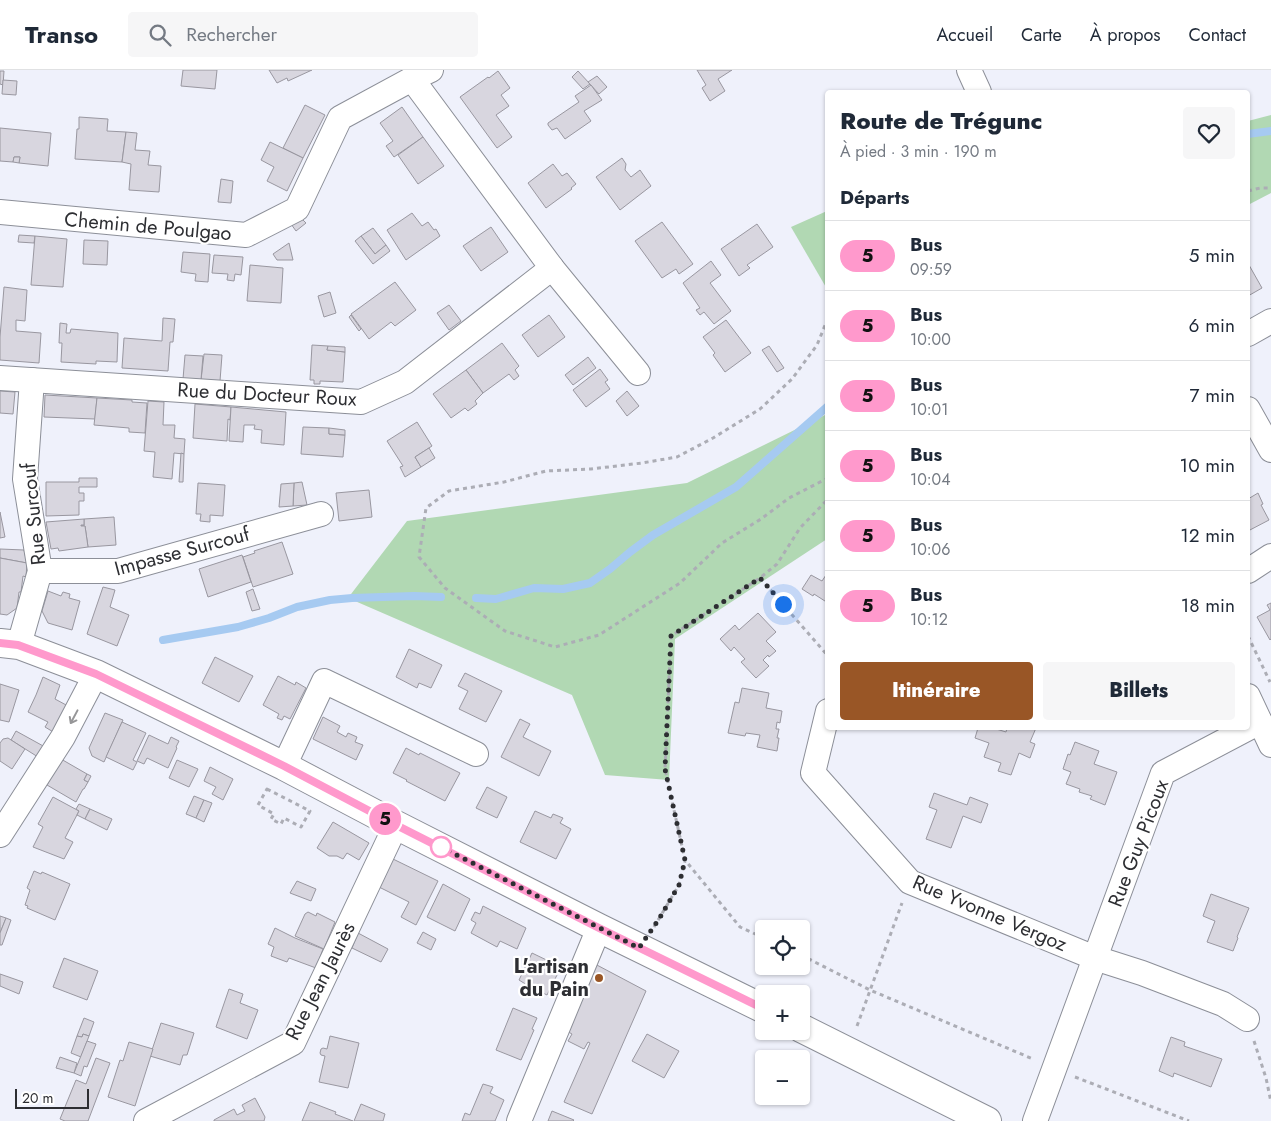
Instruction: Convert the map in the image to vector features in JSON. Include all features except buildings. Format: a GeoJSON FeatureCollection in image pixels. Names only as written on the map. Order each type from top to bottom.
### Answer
{"type":"FeatureCollection","features":[{"type":"Feature","properties":{"kind":"main road"},"geometry":{"type":"LineString","coordinates":[[9,644],[96,674],[284,766],[599,928],[755,1005]]}},
{"type":"Feature","properties":{"kind":"main road"},"geometry":{"type":"LineString","coordinates":[[810,1032],[987,1121]]}},
{"type":"Feature","properties":{"kind":"street"},"geometry":{"type":"LineString","coordinates":[[968,70],[978,90]]}},
{"type":"Feature","properties":{"kind":"street"},"geometry":{"type":"LineString","coordinates":[[422,74],[552,268],[638,373]]}},
{"type":"Feature","properties":{"kind":"street","name":"Chemin de Poulgao"},"geometry":{"type":"LineString","coordinates":[[0,212],[246,235],[297,208],[340,118],[422,74]]}},
{"type":"Feature","properties":{"kind":"street","name":"Rue du Docteur Roux"},"geometry":{"type":"LineString","coordinates":[[0,378],[361,402],[405,382],[552,268]]}},
{"type":"Feature","properties":{"kind":"street"},"geometry":{"type":"LineString","coordinates":[[1250,333],[1271,321]]}},
{"type":"Feature","properties":{"kind":"street","name":"Rue Surcouf"},"geometry":{"type":"LineString","coordinates":[[9,644],[40,571],[25,478],[32,380]]}},
{"type":"Feature","properties":{"kind":"street"},"geometry":{"type":"LineString","coordinates":[[1250,413],[1271,450]]}},
{"type":"Feature","properties":{"kind":"street","name":"Impasse Surcouf"},"geometry":{"type":"LineString","coordinates":[[40,571],[118,571],[321,514]]}},
{"type":"Feature","properties":{"kind":"street"},"geometry":{"type":"LineString","coordinates":[[1250,570],[1271,556]]}},
{"type":"Feature","properties":{"kind":"street"},"geometry":{"type":"LineString","coordinates":[[0,835],[63,738],[96,674]]}},
{"type":"Feature","properties":{"kind":"street"},"geometry":{"type":"LineString","coordinates":[[284,766],[324,681],[476,754]]}},
{"type":"Feature","properties":{"kind":"street"},"geometry":{"type":"LineString","coordinates":[[1250,700],[1271,745]]}},
{"type":"Feature","properties":{"kind":"street","name":"Rue Guy Picoux"},"geometry":{"type":"LineString","coordinates":[[1250,727],[1260,722]]}},
{"type":"Feature","properties":{"kind":"street","name":"Rue Yvonne Vergoz"},"geometry":{"type":"LineString","coordinates":[[825,724],[813,774],[910,882],[1095,958]]}},
{"type":"Feature","properties":{"kind":"street","name":"Rue Guy Picoux"},"geometry":{"type":"LineString","coordinates":[[1036,1121],[1163,773],[1245,730]]}},
{"type":"Feature","properties":{"kind":"street","name":"Rue Jean Jaurès"},"geometry":{"type":"LineString","coordinates":[[146,1121],[293,1043],[396,825]]}},
{"type":"Feature","properties":{"kind":"street"},"geometry":{"type":"LineString","coordinates":[[518,1121],[599,928]]}},
{"type":"Feature","properties":{"kind":"street"},"geometry":{"type":"LineString","coordinates":[[1095,958],[1142,973],[1223,1004],[1247,1019]]}},
{"type":"Feature","properties":{"kind":"path"},"geometry":{"type":"LineString","coordinates":[[1250,191],[1260,188],[1271,188]]}},
{"type":"Feature","properties":{"kind":"path"},"geometry":{"type":"LineString","coordinates":[[825,325],[817,345],[792,379],[760,409],[713,438],[677,457],[608,467],[546,471],[504,482],[449,491],[426,508],[419,557],[445,588],[505,631],[554,648],[599,635],[680,583],[722,543],[761,519],[789,498],[825,480]]}},
{"type":"Feature","properties":{"kind":"path"},"geometry":{"type":"LineString","coordinates":[[639,948],[679,885],[685,860],[665,769],[671,636],[760,578],[778,564],[800,528],[825,502]]}},
{"type":"Feature","properties":{"kind":"path"},"geometry":{"type":"LineString","coordinates":[[760,578],[825,653]]}},
{"type":"Feature","properties":{"kind":"path"},"geometry":{"type":"LineString","coordinates":[[1250,640],[1271,685]]}},
{"type":"Feature","properties":{"kind":"path"},"geometry":{"type":"LineString","coordinates":[[267,789],[310,811],[301,827],[284,818],[281,824],[271,819],[274,814],[258,805],[267,789]]}},
{"type":"Feature","properties":{"kind":"path"},"geometry":{"type":"LineString","coordinates":[[685,860],[740,927],[755,934]]}},
{"type":"Feature","properties":{"kind":"path"},"geometry":{"type":"LineString","coordinates":[[848,1050],[910,882]]}},
{"type":"Feature","properties":{"kind":"path"},"geometry":{"type":"LineString","coordinates":[[810,960],[870,990],[1082,1080],[1189,1121]]}},
{"type":"Feature","properties":{"kind":"path"},"geometry":{"type":"LineString","coordinates":[[1247,1019],[1266,1078],[1271,1102]]}},
{"type":"Feature","properties":{"kind":"green space"},"geometry":{"type":"Polygon","coordinates":[[[1271,115],[1271,193],[1250,204],[1250,120],[1271,115]]]}},
{"type":"Feature","properties":{"kind":"green space"},"geometry":{"type":"Polygon","coordinates":[[[825,212],[825,286],[791,227],[825,212]]]}},
{"type":"Feature","properties":{"kind":"green space"},"geometry":{"type":"Polygon","coordinates":[[[825,415],[825,540],[675,639],[669,780],[605,775],[572,695],[348,598],[407,521],[687,483],[825,415]]]}},
{"type":"Feature","properties":{"kind":"waterway"},"geometry":{"type":"LineString","coordinates":[[1250,134],[1271,131]]}},
{"type":"Feature","properties":{"kind":"waterway"},"geometry":{"type":"LineString","coordinates":[[476,598],[496,599],[534,588],[563,589],[590,583],[653,535],[736,487],[825,409]]}},
{"type":"Feature","properties":{"kind":"waterway"},"geometry":{"type":"LineString","coordinates":[[163,640],[238,627],[297,607],[330,600],[414,596],[441,597]]}},
{"type":"Feature","properties":{"kind":"bus line","name":"5"},"geometry":{"type":"LineString","coordinates":[[0,643],[18,645],[96,674],[284,766],[599,928],[755,1005]]}},
{"type":"Feature","properties":{"kind":"place","name":"L'artisan du Pain"},"geometry":{"type":"Point","coordinates":[599,978]}},
{"type":"Feature","properties":{"kind":"route"},"geometry":{"type":"LineString","coordinates":[[441,847],[639,948],[679,885],[685,860],[665,769],[671,636],[760,578],[783,604]]}}]}
